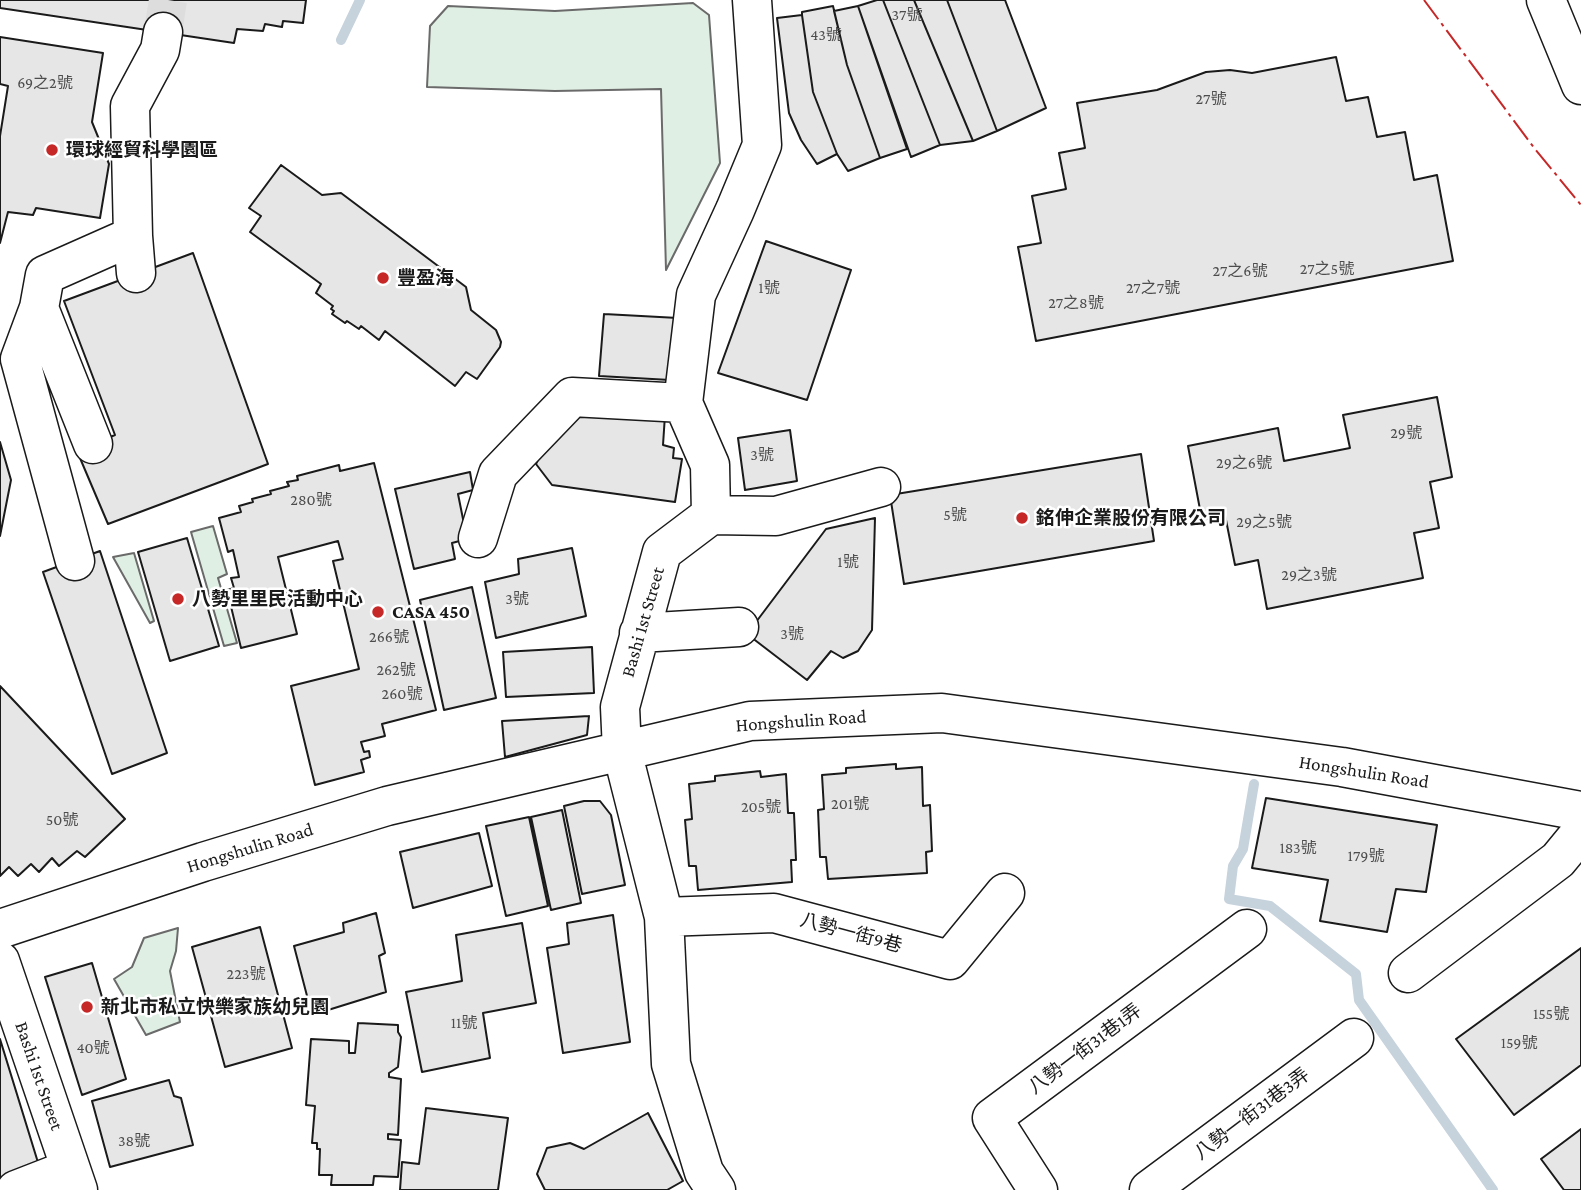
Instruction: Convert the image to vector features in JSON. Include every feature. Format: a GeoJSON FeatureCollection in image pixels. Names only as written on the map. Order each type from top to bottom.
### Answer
{"type":"FeatureCollection","features":[{"type":"Feature","properties":{"kind":"street"},"geometry":{"type":"LineString","coordinates":[[752,0],[762,145],[696,295],[683,403],[710,465],[711,515],[776,516],[881,487]]}},
{"type":"Feature","properties":{"kind":"street"},"geometry":{"type":"LineString","coordinates":[[1546,0],[1581,85]]}},
{"type":"Feature","properties":{"kind":"street"},"geometry":{"type":"LineString","coordinates":[[136,273],[130,106],[160,51],[163,32]]}},
{"type":"Feature","properties":{"kind":"street"},"geometry":{"type":"LineString","coordinates":[[75,561],[20,359],[39,308],[45,275],[133,236]]}},
{"type":"Feature","properties":{"kind":"street"},"geometry":{"type":"LineString","coordinates":[[39,308],[93,444]]}},
{"type":"Feature","properties":{"kind":"street"},"geometry":{"type":"LineString","coordinates":[[478,538],[498,474],[572,397],[683,403]]}},
{"type":"Feature","properties":{"kind":"street","name":"Bashi 1st Street"},"geometry":{"type":"LineString","coordinates":[[711,515],[662,552],[620,707],[622,751],[664,917],[671,1063],[704,1172],[716,1190]]}},
{"type":"Feature","properties":{"kind":"street"},"geometry":{"type":"LineString","coordinates":[[639,633],[739,627]]}},
{"type":"Feature","properties":{"kind":"street","name":"Hongshulin Road"},"geometry":{"type":"LineString","coordinates":[[0,929],[203,862],[387,807],[750,720],[942,713],[1342,767],[1581,811]]}},
{"type":"Feature","properties":{"kind":"street"},"geometry":{"type":"LineString","coordinates":[[1408,973],[1558,860],[1581,832]]}},
{"type":"Feature","properties":{"kind":"street","name":"八勢一街9巷"},"geometry":{"type":"LineString","coordinates":[[664,917],[774,913],[950,960],[1005,893]]}},
{"type":"Feature","properties":{"kind":"street","name":"八勢一街31巷1弄"},"geometry":{"type":"LineString","coordinates":[[1038,1190],[992,1118],[1247,929]]}},
{"type":"Feature","properties":{"kind":"street","name":"Bashi 1st Street"},"geometry":{"type":"LineString","coordinates":[[0,961],[74,1180]]}},
{"type":"Feature","properties":{"kind":"street","name":"八勢一街31巷3弄"},"geometry":{"type":"LineString","coordinates":[[1149,1190],[1354,1038]]}},
{"type":"Feature","properties":{"kind":"street"},"geometry":{"type":"LineString","coordinates":[[16,1190],[74,1180]]}},
{"type":"Feature","properties":{"kind":"green space"},"geometry":{"type":"Polygon","coordinates":[[[693,3],[709,15],[720,163],[666,270],[661,89],[555,91],[427,87],[430,26],[448,6],[555,11],[693,3]]]}},
{"type":"Feature","properties":{"kind":"green space"},"geometry":{"type":"Polygon","coordinates":[[[213,526],[227,574],[218,578],[237,643],[224,646],[191,532],[213,526]]]}},
{"type":"Feature","properties":{"kind":"green space"},"geometry":{"type":"Polygon","coordinates":[[[134,553],[154,621],[150,623],[113,557],[134,553]]]}},
{"type":"Feature","properties":{"kind":"green space"},"geometry":{"type":"Polygon","coordinates":[[[178,928],[176,951],[170,971],[180,1022],[146,1035],[114,979],[132,967],[144,938],[178,928]]]}},
{"type":"Feature","properties":{"kind":"building"},"geometry":{"type":"Polygon","coordinates":[[[0,0],[306,0],[303,23],[283,21],[282,27],[265,24],[263,31],[237,29],[234,43],[0,8],[0,0]]]}},
{"type":"Feature","properties":{"kind":"building"},"geometry":{"type":"Polygon","coordinates":[[[883,0],[940,145],[911,157],[858,6],[883,0]]]}},
{"type":"Feature","properties":{"kind":"building"},"geometry":{"type":"Polygon","coordinates":[[[883,0],[914,0],[973,141],[940,145],[883,0]]]}},
{"type":"Feature","properties":{"kind":"building"},"geometry":{"type":"Polygon","coordinates":[[[914,0],[947,0],[997,131],[973,141],[914,0]]]}},
{"type":"Feature","properties":{"kind":"building"},"geometry":{"type":"Polygon","coordinates":[[[947,0],[1005,0],[1046,108],[997,131],[947,0]]]}},
{"type":"Feature","properties":{"kind":"building"},"geometry":{"type":"Polygon","coordinates":[[[833,6],[847,65],[880,158],[848,171],[837,154],[813,92],[802,15],[802,12],[833,6]]]}},
{"type":"Feature","properties":{"kind":"building"},"geometry":{"type":"Polygon","coordinates":[[[858,6],[907,149],[880,158],[847,65],[834,11],[858,6]]]}},
{"type":"Feature","properties":{"kind":"building"},"geometry":{"type":"Polygon","coordinates":[[[802,15],[813,92],[837,154],[817,164],[801,140],[789,113],[777,18],[802,15]]]}},
{"type":"Feature","properties":{"kind":"building","name":"環球經貿科學園區"},"geometry":{"type":"Polygon","coordinates":[[[0,37],[103,53],[92,122],[109,164],[100,218],[36,208],[33,215],[8,212],[0,243],[0,136],[8,86],[0,84],[0,37]]]}},
{"type":"Feature","properties":{"kind":"building"},"geometry":{"type":"Polygon","coordinates":[[[1336,57],[1346,101],[1368,97],[1377,137],[1405,132],[1414,180],[1437,175],[1453,261],[1036,341],[1018,247],[1041,243],[1032,196],[1066,189],[1059,153],[1085,148],[1077,103],[1157,90],[1206,72],[1230,70],[1252,73],[1336,57]]]}},
{"type":"Feature","properties":{"kind":"building","name":"豐盈海"},"geometry":{"type":"Polygon","coordinates":[[[281,165],[322,195],[341,193],[466,287],[471,310],[496,330],[501,342],[477,379],[466,372],[455,386],[385,331],[379,340],[361,326],[359,329],[347,321],[345,323],[332,314],[333,306],[316,293],[321,284],[250,232],[261,216],[249,208],[281,165]]]}},
{"type":"Feature","properties":{"kind":"building"},"geometry":{"type":"Polygon","coordinates":[[[766,241],[851,270],[807,400],[718,373],[766,241]]]}},
{"type":"Feature","properties":{"kind":"building"},"geometry":{"type":"Polygon","coordinates":[[[193,253],[268,464],[108,524],[77,451],[115,435],[64,301],[193,253]]]}},
{"type":"Feature","properties":{"kind":"building"},"geometry":{"type":"Polygon","coordinates":[[[604,314],[678,318],[670,380],[599,376],[604,314]]]}},
{"type":"Feature","properties":{"kind":"building"},"geometry":{"type":"Polygon","coordinates":[[[1437,397],[1452,477],[1430,482],[1439,528],[1414,533],[1423,578],[1267,609],[1258,560],[1235,565],[1225,515],[1202,520],[1188,446],[1278,428],[1284,461],[1350,448],[1343,415],[1437,397]]]}},
{"type":"Feature","properties":{"kind":"building"},"geometry":{"type":"Polygon","coordinates":[[[587,407],[665,415],[663,445],[674,448],[673,458],[682,459],[675,502],[552,485],[536,464],[552,427],[587,407]]]}},
{"type":"Feature","properties":{"kind":"building"},"geometry":{"type":"Polygon","coordinates":[[[790,430],[797,481],[745,490],[738,438],[790,430]]]}},
{"type":"Feature","properties":{"kind":"building"},"geometry":{"type":"Polygon","coordinates":[[[0,442],[11,480],[0,536],[0,442]]]}},
{"type":"Feature","properties":{"kind":"building","name":"銘伸企業股份有限公司"},"geometry":{"type":"Polygon","coordinates":[[[1141,454],[1154,541],[904,584],[890,495],[1141,454]]]}},
{"type":"Feature","properties":{"kind":"building","name":"CASA 450"},"geometry":{"type":"Polygon","coordinates":[[[374,463],[436,710],[382,724],[385,736],[361,742],[364,752],[369,751],[370,757],[361,760],[364,772],[315,785],[291,686],[359,669],[333,561],[343,559],[338,541],[278,557],[297,634],[241,648],[227,590],[234,588],[231,578],[239,577],[233,550],[228,552],[219,518],[241,512],[239,506],[271,494],[270,491],[289,486],[287,482],[298,480],[297,476],[339,465],[340,471],[374,463]]]}},
{"type":"Feature","properties":{"kind":"building"},"geometry":{"type":"Polygon","coordinates":[[[470,472],[473,490],[458,494],[467,539],[452,543],[455,559],[414,569],[395,489],[470,472]]]}},
{"type":"Feature","properties":{"kind":"building"},"geometry":{"type":"Polygon","coordinates":[[[875,518],[872,630],[858,651],[843,658],[831,651],[807,680],[747,634],[826,529],[875,518]]]}},
{"type":"Feature","properties":{"kind":"building","name":"八勢里里民活動中心"},"geometry":{"type":"Polygon","coordinates":[[[187,538],[219,646],[170,661],[138,552],[187,538]]]}},
{"type":"Feature","properties":{"kind":"building"},"geometry":{"type":"Polygon","coordinates":[[[572,548],[586,616],[496,638],[485,582],[519,574],[518,559],[572,548]]]}},
{"type":"Feature","properties":{"kind":"building"},"geometry":{"type":"Polygon","coordinates":[[[100,551],[167,753],[112,774],[43,572],[100,551]]]}},
{"type":"Feature","properties":{"kind":"building"},"geometry":{"type":"Polygon","coordinates":[[[472,587],[496,698],[444,710],[420,600],[472,587]]]}},
{"type":"Feature","properties":{"kind":"building"},"geometry":{"type":"Polygon","coordinates":[[[592,647],[594,693],[506,697],[503,652],[592,647]]]}},
{"type":"Feature","properties":{"kind":"building"},"geometry":{"type":"Polygon","coordinates":[[[0,686],[125,819],[85,857],[77,851],[59,866],[52,858],[39,872],[31,864],[18,876],[9,867],[0,876],[0,686]]]}},
{"type":"Feature","properties":{"kind":"building"},"geometry":{"type":"Polygon","coordinates":[[[589,716],[587,735],[505,757],[502,721],[589,716]]]}},
{"type":"Feature","properties":{"kind":"building"},"geometry":{"type":"Polygon","coordinates":[[[896,764],[896,769],[922,767],[923,806],[930,805],[932,851],[926,852],[927,873],[828,879],[826,857],[820,857],[818,810],[824,809],[822,775],[846,773],[846,768],[896,764]]]}},
{"type":"Feature","properties":{"kind":"building"},"geometry":{"type":"Polygon","coordinates":[[[760,771],[761,777],[786,774],[788,813],[794,813],[796,860],[791,860],[792,882],[698,890],[696,866],[689,866],[685,820],[692,819],[689,784],[715,781],[715,776],[760,771]]]}},
{"type":"Feature","properties":{"kind":"building"},"geometry":{"type":"Polygon","coordinates":[[[1266,798],[1437,825],[1426,892],[1396,889],[1387,932],[1320,921],[1328,880],[1252,868],[1266,798]]]}},
{"type":"Feature","properties":{"kind":"building"},"geometry":{"type":"Polygon","coordinates":[[[584,801],[600,801],[611,815],[625,885],[582,894],[564,806],[584,801]]]}},
{"type":"Feature","properties":{"kind":"building"},"geometry":{"type":"Polygon","coordinates":[[[562,810],[581,903],[551,910],[531,817],[562,810]]]}},
{"type":"Feature","properties":{"kind":"building"},"geometry":{"type":"Polygon","coordinates":[[[529,817],[548,906],[506,916],[486,826],[529,817]]]}},
{"type":"Feature","properties":{"kind":"building"},"geometry":{"type":"Polygon","coordinates":[[[479,833],[492,886],[413,908],[400,852],[479,833]]]}},
{"type":"Feature","properties":{"kind":"building"},"geometry":{"type":"Polygon","coordinates":[[[376,913],[385,953],[379,956],[386,992],[312,1015],[294,946],[344,932],[343,923],[376,913]]]}},
{"type":"Feature","properties":{"kind":"building"},"geometry":{"type":"Polygon","coordinates":[[[613,915],[630,1042],[563,1053],[547,948],[569,944],[567,923],[613,915]]]}},
{"type":"Feature","properties":{"kind":"building"},"geometry":{"type":"Polygon","coordinates":[[[522,923],[536,1003],[483,1013],[490,1058],[422,1072],[406,992],[462,981],[456,935],[522,923]]]}},
{"type":"Feature","properties":{"kind":"building"},"geometry":{"type":"Polygon","coordinates":[[[260,927],[292,1048],[225,1067],[192,947],[260,927]]]}},
{"type":"Feature","properties":{"kind":"building"},"geometry":{"type":"Polygon","coordinates":[[[1581,948],[1581,1065],[1514,1115],[1456,1039],[1581,948]]]}},
{"type":"Feature","properties":{"kind":"building"},"geometry":{"type":"Polygon","coordinates":[[[92,963],[126,1079],[82,1095],[45,977],[92,963]]]}},
{"type":"Feature","properties":{"kind":"building"},"geometry":{"type":"Polygon","coordinates":[[[358,1023],[398,1025],[401,1037],[398,1067],[389,1073],[389,1077],[401,1079],[398,1135],[388,1134],[388,1139],[401,1140],[398,1177],[374,1176],[373,1185],[331,1185],[332,1175],[319,1175],[320,1149],[317,1149],[317,1143],[312,1143],[315,1106],[306,1105],[311,1039],[349,1041],[349,1053],[355,1053],[358,1023]]]}},
{"type":"Feature","properties":{"kind":"building"},"geometry":{"type":"Polygon","coordinates":[[[0,1039],[40,1169],[0,1184],[0,1039]]]}},
{"type":"Feature","properties":{"kind":"building"},"geometry":{"type":"Polygon","coordinates":[[[169,1080],[174,1096],[181,1098],[193,1145],[110,1167],[92,1101],[169,1080]]]}},
{"type":"Feature","properties":{"kind":"building"},"geometry":{"type":"Polygon","coordinates":[[[426,1108],[508,1118],[498,1190],[400,1190],[402,1162],[419,1164],[426,1108]]]}},
{"type":"Feature","properties":{"kind":"building"},"geometry":{"type":"Polygon","coordinates":[[[648,1113],[683,1181],[667,1190],[545,1190],[537,1174],[547,1148],[570,1143],[584,1149],[648,1113]]]}},
{"type":"Feature","properties":{"kind":"building"},"geometry":{"type":"Polygon","coordinates":[[[1581,1129],[1581,1190],[1564,1190],[1541,1159],[1581,1129]]]}},
{"type":"Feature","properties":{"kind":"waterway"},"geometry":{"type":"LineString","coordinates":[[341,40],[360,0]]}},
{"type":"Feature","properties":{"kind":"waterway"},"geometry":{"type":"LineString","coordinates":[[1254,784],[1243,849],[1233,866],[1229,899],[1270,906],[1356,974],[1359,1000],[1493,1190]]}},
{"type":"Feature","properties":{"kind":"tunnel"},"geometry":{"type":"LineString","coordinates":[[163,32],[168,0]]}},
{"type":"Feature","properties":{"kind":"power"},"geometry":{"type":"LineString","coordinates":[[1424,0],[1535,149],[1581,205]]}},
{"type":"Feature","properties":{"kind":"place","name":"環球經貿科學園區"},"geometry":{"type":"Point","coordinates":[52,150]}},
{"type":"Feature","properties":{"kind":"place","name":"豐盈海"},"geometry":{"type":"Point","coordinates":[383,278]}},
{"type":"Feature","properties":{"kind":"place","name":"銘伸企業股份有限公司"},"geometry":{"type":"Point","coordinates":[1022,518]}},
{"type":"Feature","properties":{"kind":"place","name":"八勢里里民活動中心"},"geometry":{"type":"Point","coordinates":[178,599]}},
{"type":"Feature","properties":{"kind":"place","name":"CASA 450"},"geometry":{"type":"Point","coordinates":[378,612]}},
{"type":"Feature","properties":{"kind":"place","name":"新北市私立快樂家族幼兒園"},"geometry":{"type":"Point","coordinates":[87,1007]}}]}
